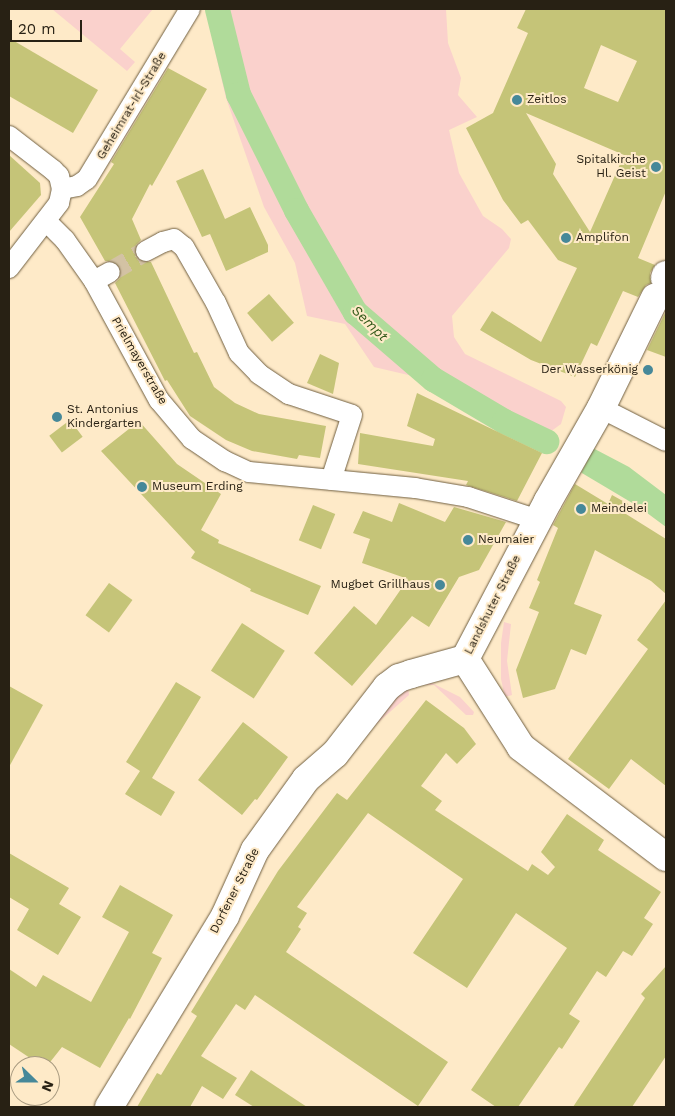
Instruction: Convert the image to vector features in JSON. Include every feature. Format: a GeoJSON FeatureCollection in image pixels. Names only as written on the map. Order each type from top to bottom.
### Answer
{"type":"FeatureCollection","features":[{"type":"Feature","properties":{"kind":"street","name":"Geheimrat-Irl-Straße"},"geometry":{"type":"LineString","coordinates":[[62,189],[77,186],[87,179],[190,9]]}},
{"type":"Feature","properties":{"kind":"street"},"geometry":{"type":"LineString","coordinates":[[9,136],[53,170],[59,176],[62,189],[58,203],[46,221],[9,268]]}},
{"type":"Feature","properties":{"kind":"street","name":"Prielmayerstraße"},"geometry":{"type":"LineString","coordinates":[[46,221],[102,276],[159,400],[192,439],[225,461],[250,472],[415,488],[468,497],[538,520]]}},
{"type":"Feature","properties":{"kind":"street"},"geometry":{"type":"LineString","coordinates":[[146,251],[163,242],[174,239],[184,247],[216,303],[238,353],[259,374],[289,394],[352,415],[331,480]]}},
{"type":"Feature","properties":{"kind":"street","name":"Landshuter Straße"},"geometry":{"type":"LineString","coordinates":[[662,284],[594,419],[538,520],[465,659],[521,747],[666,857]]}},
{"type":"Feature","properties":{"kind":"street"},"geometry":{"type":"LineString","coordinates":[[594,419],[666,441]]}},
{"type":"Feature","properties":{"kind":"street","name":"Dorfener Straße"},"geometry":{"type":"LineString","coordinates":[[109,1107],[224,916],[255,850],[306,779],[335,754],[388,686],[399,678],[410,674],[465,659]]}},
{"type":"Feature","properties":{"kind":"shaded area"},"geometry":{"type":"Polygon","coordinates":[[[52,9],[153,9],[120,49],[135,62],[127,71],[52,9]]]}},
{"type":"Feature","properties":{"kind":"shaded area"},"geometry":{"type":"Polygon","coordinates":[[[210,9],[446,9],[448,43],[461,78],[458,95],[477,117],[449,130],[459,173],[483,216],[502,229],[511,239],[509,248],[452,316],[454,337],[465,354],[561,401],[566,407],[561,424],[550,432],[468,389],[374,367],[345,324],[307,316],[295,263],[264,207],[226,98],[213,43],[214,31],[210,9]]]}},
{"type":"Feature","properties":{"kind":"shaded area"},"geometry":{"type":"Polygon","coordinates":[[[524,425],[552,436],[568,435],[629,467],[666,495],[666,527],[639,507],[523,438],[516,426],[524,425]]]}},
{"type":"Feature","properties":{"kind":"shaded area"},"geometry":{"type":"Polygon","coordinates":[[[504,622],[511,624],[507,661],[512,695],[505,697],[501,679],[501,643],[504,622]]]}},
{"type":"Feature","properties":{"kind":"shaded area"},"geometry":{"type":"Polygon","coordinates":[[[430,682],[460,697],[474,712],[473,715],[466,715],[434,685],[421,685],[430,682]]]}},
{"type":"Feature","properties":{"kind":"shaded area"},"geometry":{"type":"Polygon","coordinates":[[[408,686],[409,695],[372,728],[381,712],[408,686]]]}},
{"type":"Feature","properties":{"kind":"pier"},"geometry":{"type":"Polygon","coordinates":[[[569,432],[595,446],[580,475],[547,455],[559,433],[569,432]]]}},
{"type":"Feature","properties":{"kind":"building"},"geometry":{"type":"Polygon","coordinates":[[[526,9],[666,9],[666,191],[638,258],[655,265],[650,273],[651,283],[646,285],[638,297],[623,291],[597,346],[591,343],[575,377],[531,360],[480,330],[492,311],[541,342],[577,268],[558,260],[528,220],[521,224],[503,200],[466,128],[493,113],[528,33],[517,28],[526,9]],[[601,45],[584,88],[618,102],[637,61],[601,45]],[[526,113],[556,164],[553,174],[590,232],[624,155],[526,113]]]}},
{"type":"Feature","properties":{"kind":"building"},"geometry":{"type":"Polygon","coordinates":[[[9,38],[98,90],[73,133],[9,96],[9,38]]]}},
{"type":"Feature","properties":{"kind":"building"},"geometry":{"type":"Polygon","coordinates":[[[168,68],[207,89],[152,186],[150,184],[132,219],[141,240],[136,245],[135,256],[140,261],[151,262],[194,353],[197,352],[214,387],[235,403],[259,414],[326,426],[320,458],[299,455],[297,459],[252,451],[226,440],[190,416],[167,380],[165,381],[115,283],[120,278],[121,267],[116,262],[105,261],[80,217],[114,164],[111,162],[168,68]]]}},
{"type":"Feature","properties":{"kind":"building"},"geometry":{"type":"Polygon","coordinates":[[[9,155],[40,183],[41,195],[9,232],[9,155]]]}},
{"type":"Feature","properties":{"kind":"building"},"geometry":{"type":"Polygon","coordinates":[[[203,169],[225,219],[250,207],[268,245],[268,252],[226,271],[210,234],[202,237],[176,181],[203,169]]]}},
{"type":"Feature","properties":{"kind":"building"},"geometry":{"type":"Polygon","coordinates":[[[269,294],[294,323],[272,342],[247,313],[269,294]]]}},
{"type":"Feature","properties":{"kind":"building"},"geometry":{"type":"Polygon","coordinates":[[[666,311],[666,357],[647,350],[666,311]]]}},
{"type":"Feature","properties":{"kind":"building"},"geometry":{"type":"Polygon","coordinates":[[[320,354],[339,363],[333,394],[307,383],[320,354]]]}},
{"type":"Feature","properties":{"kind":"building"},"geometry":{"type":"Polygon","coordinates":[[[417,393],[542,453],[517,501],[466,485],[468,481],[358,464],[360,433],[433,446],[435,439],[407,426],[417,393]]]}},
{"type":"Feature","properties":{"kind":"building"},"geometry":{"type":"Polygon","coordinates":[[[70,420],[83,437],[62,452],[49,436],[70,420]]]}},
{"type":"Feature","properties":{"kind":"building"},"geometry":{"type":"Polygon","coordinates":[[[139,421],[177,464],[221,494],[201,530],[219,540],[218,543],[321,586],[308,615],[250,591],[251,589],[191,558],[195,552],[101,451],[139,421]]]}},
{"type":"Feature","properties":{"kind":"building"},"geometry":{"type":"Polygon","coordinates":[[[575,484],[608,504],[612,495],[630,505],[626,514],[666,539],[666,594],[651,581],[595,550],[574,604],[602,615],[586,655],[571,649],[555,689],[523,698],[516,670],[539,612],[529,608],[540,582],[537,580],[558,528],[553,525],[575,484]]]}},
{"type":"Feature","properties":{"kind":"building"},"geometry":{"type":"Polygon","coordinates":[[[399,503],[445,522],[454,507],[506,522],[479,570],[459,577],[429,627],[412,616],[352,686],[314,653],[354,606],[376,625],[408,579],[362,563],[370,539],[353,533],[363,511],[392,522],[399,503]]]}},
{"type":"Feature","properties":{"kind":"building"},"geometry":{"type":"Polygon","coordinates":[[[313,505],[335,514],[321,549],[299,540],[313,505]]]}},
{"type":"Feature","properties":{"kind":"building"},"geometry":{"type":"Polygon","coordinates":[[[109,583],[132,600],[109,632],[85,615],[109,583]]]}},
{"type":"Feature","properties":{"kind":"building"},"geometry":{"type":"Polygon","coordinates":[[[666,600],[666,786],[631,759],[609,789],[568,759],[648,649],[637,640],[666,600]]]}},
{"type":"Feature","properties":{"kind":"building"},"geometry":{"type":"Polygon","coordinates":[[[242,623],[285,651],[254,699],[211,671],[242,623]]]}},
{"type":"Feature","properties":{"kind":"building"},"geometry":{"type":"Polygon","coordinates":[[[176,682],[201,697],[152,778],[175,792],[161,816],[125,794],[140,771],[126,762],[176,682]]]}},
{"type":"Feature","properties":{"kind":"building"},"geometry":{"type":"Polygon","coordinates":[[[9,686],[43,705],[9,767],[9,686]]]}},
{"type":"Feature","properties":{"kind":"building"},"geometry":{"type":"Polygon","coordinates":[[[426,700],[464,728],[476,744],[457,764],[446,753],[421,786],[442,801],[435,810],[528,871],[532,864],[548,875],[555,867],[541,852],[567,814],[604,840],[598,850],[661,892],[644,918],[653,924],[632,956],[623,951],[606,977],[597,971],[569,1014],[580,1021],[562,1049],[559,1047],[518,1107],[496,1107],[471,1090],[567,948],[516,913],[467,988],[413,953],[463,879],[368,813],[297,907],[307,913],[298,927],[301,929],[286,952],[448,1062],[418,1106],[255,995],[245,1010],[236,1004],[201,1056],[237,1078],[223,1099],[202,1086],[190,1107],[137,1107],[157,1073],[161,1075],[197,1016],[191,1012],[278,871],[337,793],[347,800],[426,700]]]}},
{"type":"Feature","properties":{"kind":"building"},"geometry":{"type":"Polygon","coordinates":[[[243,722],[288,757],[257,800],[255,799],[242,815],[198,780],[243,722]]]}},
{"type":"Feature","properties":{"kind":"building"},"geometry":{"type":"Polygon","coordinates":[[[9,853],[69,888],[59,904],[81,917],[58,955],[17,930],[29,909],[9,897],[9,853]]]}},
{"type":"Feature","properties":{"kind":"building"},"geometry":{"type":"Polygon","coordinates":[[[120,885],[173,915],[152,953],[162,958],[130,1019],[100,1068],[62,1047],[55,1056],[27,1056],[9,1044],[9,969],[36,987],[43,975],[91,1002],[129,932],[102,917],[120,885]]]}},
{"type":"Feature","properties":{"kind":"building"},"geometry":{"type":"Polygon","coordinates":[[[666,966],[666,1056],[632,1107],[573,1107],[645,998],[641,994],[666,966]]]}},
{"type":"Feature","properties":{"kind":"building"},"geometry":{"type":"Polygon","coordinates":[[[251,1070],[307,1107],[254,1107],[235,1095],[251,1070]]]}},
{"type":"Feature","properties":{"kind":"waterway","name":"Sempt"},"geometry":{"type":"LineString","coordinates":[[217,9],[238,94],[296,210],[355,312],[433,379],[504,421],[546,441]]}},
{"type":"Feature","properties":{"kind":"tunnel"},"geometry":{"type":"LineString","coordinates":[[110,272],[146,251]]}},
{"type":"Feature","properties":{"kind":"place","name":"Zeitlos"},"geometry":{"type":"Point","coordinates":[517,100]}},
{"type":"Feature","properties":{"kind":"place","name":"Spitalkirche Hl. Geist"},"geometry":{"type":"Point","coordinates":[656,167]}},
{"type":"Feature","properties":{"kind":"place","name":"Amplifon"},"geometry":{"type":"Point","coordinates":[566,238]}},
{"type":"Feature","properties":{"kind":"place","name":"Der Wasserkönig"},"geometry":{"type":"Point","coordinates":[648,370]}},
{"type":"Feature","properties":{"kind":"place","name":"St. Antonius Kindergarten"},"geometry":{"type":"Point","coordinates":[57,417]}},
{"type":"Feature","properties":{"kind":"place","name":"Museum Erding"},"geometry":{"type":"Point","coordinates":[142,487]}},
{"type":"Feature","properties":{"kind":"place","name":"Meindelei"},"geometry":{"type":"Point","coordinates":[581,509]}},
{"type":"Feature","properties":{"kind":"place","name":"Neumaier"},"geometry":{"type":"Point","coordinates":[468,540]}},
{"type":"Feature","properties":{"kind":"place","name":"Mugbet Grillhaus"},"geometry":{"type":"Point","coordinates":[440,585]}}]}
